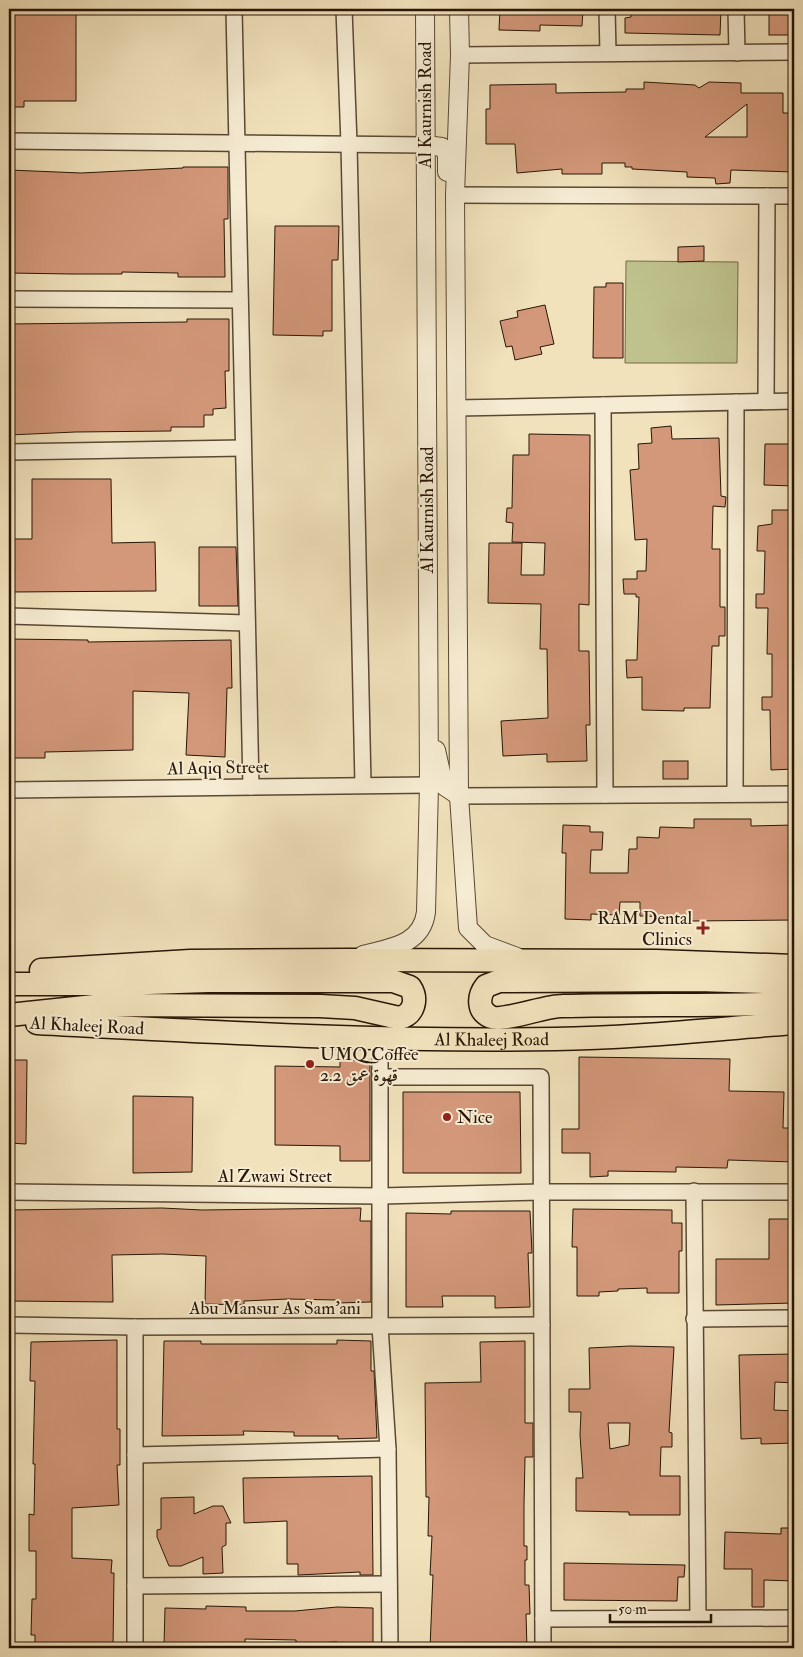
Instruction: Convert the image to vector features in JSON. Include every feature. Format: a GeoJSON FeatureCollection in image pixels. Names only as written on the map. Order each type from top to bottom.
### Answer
{"type":"FeatureCollection","features":[{"type":"Feature","properties":{"kind":"main road"},"geometry":{"type":"LineString","coordinates":[[9,972],[181,962],[348,960],[701,961],[794,966]]}},
{"type":"Feature","properties":{"kind":"main road"},"geometry":{"type":"LineString","coordinates":[[9,984],[119,984],[208,980],[393,981],[410,987],[414,1003],[408,1014],[399,1018],[355,1008],[320,1006],[104,1005],[9,1015]]}},
{"type":"Feature","properties":{"kind":"main road"},"geometry":{"type":"LineString","coordinates":[[794,983],[697,980],[499,981],[486,986],[480,996],[480,1003],[485,1012],[497,1018],[560,1006],[794,1003]]}},
{"type":"Feature","properties":{"kind":"main road","name":"Al Khaleej Road"},"geometry":{"type":"LineString","coordinates":[[9,1022],[380,1039],[609,1038],[714,1031],[794,1023]]}},
{"type":"Feature","properties":{"kind":"street"},"geometry":{"type":"LineString","coordinates":[[234,9],[251,786]]}},
{"type":"Feature","properties":{"kind":"street"},"geometry":{"type":"LineString","coordinates":[[344,9],[349,144],[363,785]]}},
{"type":"Feature","properties":{"kind":"street","name":"Al Kaurnish Road"},"geometry":{"type":"LineString","coordinates":[[348,960],[406,944],[418,934],[425,922],[428,688],[425,9]]}},
{"type":"Feature","properties":{"kind":"street","name":"Al Kaurnish Road"},"geometry":{"type":"LineString","coordinates":[[459,9],[460,55],[456,195],[459,796],[468,928],[472,934],[486,945],[527,961]]}},
{"type":"Feature","properties":{"kind":"street"},"geometry":{"type":"LineString","coordinates":[[607,9],[608,53]]}},
{"type":"Feature","properties":{"kind":"street"},"geometry":{"type":"LineString","coordinates":[[736,9],[737,52]]}},
{"type":"Feature","properties":{"kind":"street"},"geometry":{"type":"LineString","coordinates":[[460,55],[794,52]]}},
{"type":"Feature","properties":{"kind":"street"},"geometry":{"type":"LineString","coordinates":[[9,141],[236,142],[442,147],[447,154],[449,241],[456,269]]}},
{"type":"Feature","properties":{"kind":"street"},"geometry":{"type":"LineString","coordinates":[[456,195],[794,196]]}},
{"type":"Feature","properties":{"kind":"street"},"geometry":{"type":"LineString","coordinates":[[766,401],[767,196]]}},
{"type":"Feature","properties":{"kind":"street"},"geometry":{"type":"LineString","coordinates":[[9,299],[240,300]]}},
{"type":"Feature","properties":{"kind":"street"},"geometry":{"type":"LineString","coordinates":[[457,408],[794,401]]}},
{"type":"Feature","properties":{"kind":"street"},"geometry":{"type":"LineString","coordinates":[[736,402],[736,794]]}},
{"type":"Feature","properties":{"kind":"street"},"geometry":{"type":"LineString","coordinates":[[603,405],[605,795]]}},
{"type":"Feature","properties":{"kind":"street"},"geometry":{"type":"LineString","coordinates":[[9,452],[243,448]]}},
{"type":"Feature","properties":{"kind":"street"},"geometry":{"type":"LineString","coordinates":[[9,616],[247,623]]}},
{"type":"Feature","properties":{"kind":"street"},"geometry":{"type":"LineString","coordinates":[[428,688],[438,760],[444,786],[459,796],[794,794]]}},
{"type":"Feature","properties":{"kind":"street","name":"Al Aqiq Street"},"geometry":{"type":"LineString","coordinates":[[9,790],[428,784]]}},
{"type":"Feature","properties":{"kind":"street"},"geometry":{"type":"LineString","coordinates":[[380,1039],[380,1326],[388,1448],[390,1648]]}},
{"type":"Feature","properties":{"kind":"street"},"geometry":{"type":"LineString","coordinates":[[381,1077],[541,1077],[543,1648]]}},
{"type":"Feature","properties":{"kind":"street"},"geometry":{"type":"LineString","coordinates":[[694,1191],[698,1618]]}},
{"type":"Feature","properties":{"kind":"street","name":"Al Zwawi Street"},"geometry":{"type":"LineString","coordinates":[[9,1192],[380,1196],[542,1192],[794,1192]]}},
{"type":"Feature","properties":{"kind":"street"},"geometry":{"type":"LineString","coordinates":[[694,1319],[794,1318]]}},
{"type":"Feature","properties":{"kind":"street","name":"Abu Mansur As Sam'ani"},"geometry":{"type":"LineString","coordinates":[[9,1325],[135,1327],[542,1325]]}},
{"type":"Feature","properties":{"kind":"street"},"geometry":{"type":"LineString","coordinates":[[135,1327],[135,1648]]}},
{"type":"Feature","properties":{"kind":"street"},"geometry":{"type":"LineString","coordinates":[[135,1455],[388,1448]]}},
{"type":"Feature","properties":{"kind":"street"},"geometry":{"type":"LineString","coordinates":[[135,1586],[390,1584]]}},
{"type":"Feature","properties":{"kind":"street"},"geometry":{"type":"LineString","coordinates":[[543,1619],[794,1618]]}},
{"type":"Feature","properties":{"kind":"green space"},"geometry":{"type":"Polygon","coordinates":[[[626,261],[738,262],[737,363],[625,363],[626,261]]]}},
{"type":"Feature","properties":{"kind":"building"},"geometry":{"type":"Polygon","coordinates":[[[9,9],[76,9],[76,101],[24,101],[24,107],[9,107],[9,9]]]}},
{"type":"Feature","properties":{"kind":"building"},"geometry":{"type":"Polygon","coordinates":[[[500,9],[583,9],[582,26],[540,25],[540,31],[499,30],[500,9]]]}},
{"type":"Feature","properties":{"kind":"building"},"geometry":{"type":"Polygon","coordinates":[[[631,9],[721,9],[720,35],[625,33],[625,18],[631,17],[631,9]]]}},
{"type":"Feature","properties":{"kind":"building"},"geometry":{"type":"Polygon","coordinates":[[[769,9],[794,9],[794,35],[769,35],[769,9]]]}},
{"type":"Feature","properties":{"kind":"building"},"geometry":{"type":"Polygon","coordinates":[[[644,82],[695,85],[699,88],[709,82],[741,83],[741,93],[783,93],[783,113],[794,113],[794,172],[731,170],[730,183],[716,184],[715,178],[687,177],[687,172],[632,169],[632,167],[625,167],[625,163],[602,163],[602,174],[562,174],[562,169],[517,173],[515,144],[486,144],[486,109],[490,109],[490,85],[556,84],[556,93],[626,92],[626,89],[644,89],[644,82]],[[747,104],[705,137],[747,137],[747,104]]]}},
{"type":"Feature","properties":{"kind":"building"},"geometry":{"type":"Polygon","coordinates":[[[183,167],[228,167],[228,219],[224,219],[225,277],[178,277],[178,273],[9,273],[9,170],[81,173],[183,167]]]}},
{"type":"Feature","properties":{"kind":"building"},"geometry":{"type":"Polygon","coordinates":[[[275,226],[339,226],[338,260],[332,260],[332,331],[323,331],[323,336],[273,335],[275,226]]]}},
{"type":"Feature","properties":{"kind":"building"},"geometry":{"type":"Polygon","coordinates":[[[704,246],[704,261],[678,262],[678,247],[704,246]]]}},
{"type":"Feature","properties":{"kind":"building"},"geometry":{"type":"Polygon","coordinates":[[[606,283],[623,283],[623,358],[593,358],[594,287],[606,287],[606,283]]]}},
{"type":"Feature","properties":{"kind":"building"},"geometry":{"type":"Polygon","coordinates":[[[545,305],[554,344],[540,347],[542,354],[515,360],[512,346],[506,347],[500,321],[518,317],[517,311],[545,305]]]}},
{"type":"Feature","properties":{"kind":"building"},"geometry":{"type":"Polygon","coordinates":[[[187,319],[229,319],[229,371],[225,371],[226,408],[213,409],[213,415],[204,415],[204,427],[171,427],[171,431],[9,435],[9,324],[187,322],[187,319]]]}},
{"type":"Feature","properties":{"kind":"building"},"geometry":{"type":"Polygon","coordinates":[[[671,426],[672,439],[719,438],[721,496],[726,497],[725,507],[713,506],[712,549],[720,549],[720,607],[725,607],[725,636],[719,636],[719,646],[712,646],[710,708],[684,708],[684,711],[642,710],[642,677],[627,678],[626,660],[637,660],[639,597],[636,597],[636,594],[624,594],[623,579],[637,579],[637,571],[646,571],[647,539],[635,540],[630,470],[639,469],[638,444],[652,443],[651,428],[671,426]]]}},
{"type":"Feature","properties":{"kind":"building"},"geometry":{"type":"Polygon","coordinates":[[[529,434],[590,435],[589,605],[579,604],[579,651],[589,651],[590,725],[586,725],[587,761],[547,762],[547,754],[503,756],[501,721],[548,718],[547,649],[540,649],[541,604],[488,603],[489,543],[522,543],[521,575],[544,575],[545,543],[512,542],[513,523],[506,522],[507,508],[512,508],[513,455],[529,455],[529,434]]]}},
{"type":"Feature","properties":{"kind":"building"},"geometry":{"type":"Polygon","coordinates":[[[765,444],[794,444],[794,486],[764,485],[765,444]]]}},
{"type":"Feature","properties":{"kind":"building"},"geometry":{"type":"Polygon","coordinates":[[[32,479],[111,479],[112,543],[155,542],[156,591],[9,592],[9,539],[32,539],[32,479]]]}},
{"type":"Feature","properties":{"kind":"building"},"geometry":{"type":"Polygon","coordinates":[[[772,510],[794,510],[794,769],[771,770],[770,710],[762,710],[762,697],[772,697],[772,654],[767,654],[768,608],[756,608],[756,594],[764,594],[765,551],[757,551],[758,526],[772,524],[772,510]]]}},
{"type":"Feature","properties":{"kind":"building"},"geometry":{"type":"Polygon","coordinates":[[[199,547],[236,547],[238,606],[199,606],[199,547]]]}},
{"type":"Feature","properties":{"kind":"building"},"geometry":{"type":"Polygon","coordinates":[[[9,639],[88,640],[88,642],[231,640],[232,688],[227,688],[225,757],[186,755],[189,693],[133,691],[133,750],[45,752],[45,758],[9,758],[9,639]]]}},
{"type":"Feature","properties":{"kind":"building"},"geometry":{"type":"Polygon","coordinates":[[[663,761],[688,761],[688,779],[663,779],[663,761]]]}},
{"type":"Feature","properties":{"kind":"building"},"geometry":{"type":"Polygon","coordinates":[[[694,819],[751,819],[751,826],[794,825],[794,920],[691,921],[691,917],[640,916],[640,902],[620,902],[619,915],[591,914],[591,920],[565,919],[566,853],[562,853],[563,825],[590,826],[590,832],[603,832],[602,850],[591,850],[590,873],[628,873],[629,849],[637,849],[637,837],[659,838],[660,827],[694,828],[694,819]]]}},
{"type":"Feature","properties":{"kind":"building"},"geometry":{"type":"Polygon","coordinates":[[[579,1057],[730,1059],[729,1091],[784,1092],[783,1128],[794,1128],[794,1162],[728,1160],[727,1168],[676,1167],[676,1172],[608,1171],[608,1176],[590,1177],[590,1153],[562,1153],[562,1129],[579,1129],[579,1057]]]}},
{"type":"Feature","properties":{"kind":"building"},"geometry":{"type":"Polygon","coordinates":[[[9,1060],[27,1060],[26,1144],[9,1143],[9,1060]]]}},
{"type":"Feature","properties":{"kind":"building"},"geometry":{"type":"Polygon","coordinates":[[[340,1060],[370,1060],[370,1161],[340,1161],[340,1146],[275,1145],[275,1066],[340,1067],[340,1060]]]}},
{"type":"Feature","properties":{"kind":"building"},"geometry":{"type":"Polygon","coordinates":[[[403,1092],[520,1092],[521,1173],[403,1173],[403,1092]]]}},
{"type":"Feature","properties":{"kind":"building"},"geometry":{"type":"Polygon","coordinates":[[[133,1096],[193,1097],[192,1172],[133,1173],[133,1096]]]}},
{"type":"Feature","properties":{"kind":"building"},"geometry":{"type":"Polygon","coordinates":[[[162,1208],[202,1210],[361,1208],[360,1221],[371,1221],[371,1302],[337,1303],[336,1300],[288,1299],[244,1301],[244,1305],[205,1304],[206,1256],[163,1254],[112,1255],[113,1302],[9,1301],[9,1210],[162,1208]]]}},
{"type":"Feature","properties":{"kind":"building"},"geometry":{"type":"Polygon","coordinates":[[[573,1209],[672,1210],[672,1223],[682,1223],[682,1251],[679,1251],[679,1293],[647,1293],[647,1288],[599,1292],[599,1296],[577,1296],[577,1247],[572,1247],[573,1209]]]}},
{"type":"Feature","properties":{"kind":"building"},"geometry":{"type":"Polygon","coordinates":[[[451,1211],[530,1211],[532,1253],[528,1253],[530,1307],[495,1308],[495,1296],[442,1296],[443,1307],[406,1307],[406,1213],[451,1214],[451,1211]]]}},
{"type":"Feature","properties":{"kind":"building"},"geometry":{"type":"Polygon","coordinates":[[[769,1219],[794,1219],[794,1303],[716,1305],[716,1259],[769,1259],[769,1219]]]}},
{"type":"Feature","properties":{"kind":"building"},"geometry":{"type":"Polygon","coordinates":[[[117,1340],[117,1429],[120,1429],[120,1465],[117,1465],[119,1505],[72,1508],[72,1558],[112,1560],[111,1573],[114,1573],[113,1648],[35,1648],[35,1635],[31,1635],[32,1599],[36,1599],[36,1551],[29,1551],[29,1514],[34,1515],[35,1464],[33,1464],[35,1381],[30,1381],[31,1342],[117,1340]]]}},
{"type":"Feature","properties":{"kind":"building"},"geometry":{"type":"Polygon","coordinates":[[[337,1340],[371,1341],[371,1371],[374,1371],[377,1438],[338,1439],[338,1436],[294,1436],[294,1432],[243,1431],[244,1435],[162,1436],[164,1341],[201,1341],[201,1344],[337,1344],[337,1340]]]}},
{"type":"Feature","properties":{"kind":"building"},"geometry":{"type":"Polygon","coordinates":[[[525,1341],[525,1423],[533,1423],[533,1457],[525,1457],[524,1546],[527,1546],[527,1560],[525,1560],[525,1585],[529,1585],[530,1614],[526,1614],[527,1648],[430,1648],[433,1575],[430,1575],[432,1536],[428,1536],[429,1497],[426,1497],[425,1383],[481,1382],[480,1342],[525,1341]]]}},
{"type":"Feature","properties":{"kind":"building"},"geometry":{"type":"Polygon","coordinates":[[[630,1346],[674,1347],[669,1432],[672,1433],[672,1447],[661,1447],[660,1476],[680,1476],[680,1515],[629,1515],[629,1512],[576,1511],[576,1478],[583,1478],[580,1435],[581,1412],[569,1412],[569,1389],[590,1389],[589,1348],[630,1346]],[[608,1423],[610,1449],[629,1445],[630,1423],[608,1423]]]}},
{"type":"Feature","properties":{"kind":"building"},"geometry":{"type":"Polygon","coordinates":[[[794,1354],[794,1383],[775,1382],[774,1410],[794,1411],[794,1443],[761,1444],[761,1438],[741,1439],[739,1355],[794,1354]]]}},
{"type":"Feature","properties":{"kind":"building"},"geometry":{"type":"Polygon","coordinates":[[[372,1476],[373,1575],[360,1575],[360,1572],[298,1575],[298,1564],[287,1564],[287,1521],[244,1523],[243,1478],[372,1476]]]}},
{"type":"Feature","properties":{"kind":"building"},"geometry":{"type":"Polygon","coordinates":[[[194,1497],[194,1514],[213,1506],[223,1506],[231,1523],[226,1523],[226,1545],[222,1547],[223,1573],[203,1574],[203,1557],[181,1566],[169,1566],[157,1537],[157,1530],[161,1529],[161,1498],[194,1497]]]}},
{"type":"Feature","properties":{"kind":"building"},"geometry":{"type":"Polygon","coordinates":[[[781,1528],[794,1528],[794,1581],[764,1580],[764,1607],[752,1607],[752,1569],[724,1569],[725,1532],[781,1534],[781,1528]]]}},
{"type":"Feature","properties":{"kind":"building"},"geometry":{"type":"Polygon","coordinates":[[[564,1563],[685,1565],[684,1577],[678,1577],[677,1601],[564,1600],[564,1563]]]}},
{"type":"Feature","properties":{"kind":"building"},"geometry":{"type":"Polygon","coordinates":[[[206,1606],[246,1607],[246,1611],[295,1611],[337,1607],[373,1608],[373,1648],[337,1648],[337,1642],[296,1644],[296,1640],[245,1639],[245,1645],[164,1646],[165,1608],[206,1609],[206,1606]]]}},
{"type":"Feature","properties":{"kind":"place","name":"RAM Dental Clinics"},"geometry":{"type":"Point","coordinates":[703,928]}},
{"type":"Feature","properties":{"kind":"place","name":"UMQ Coffee 2.2 قهوة عمق"},"geometry":{"type":"Point","coordinates":[310,1064]}},
{"type":"Feature","properties":{"kind":"place","name":"Nice"},"geometry":{"type":"Point","coordinates":[447,1117]}}]}
